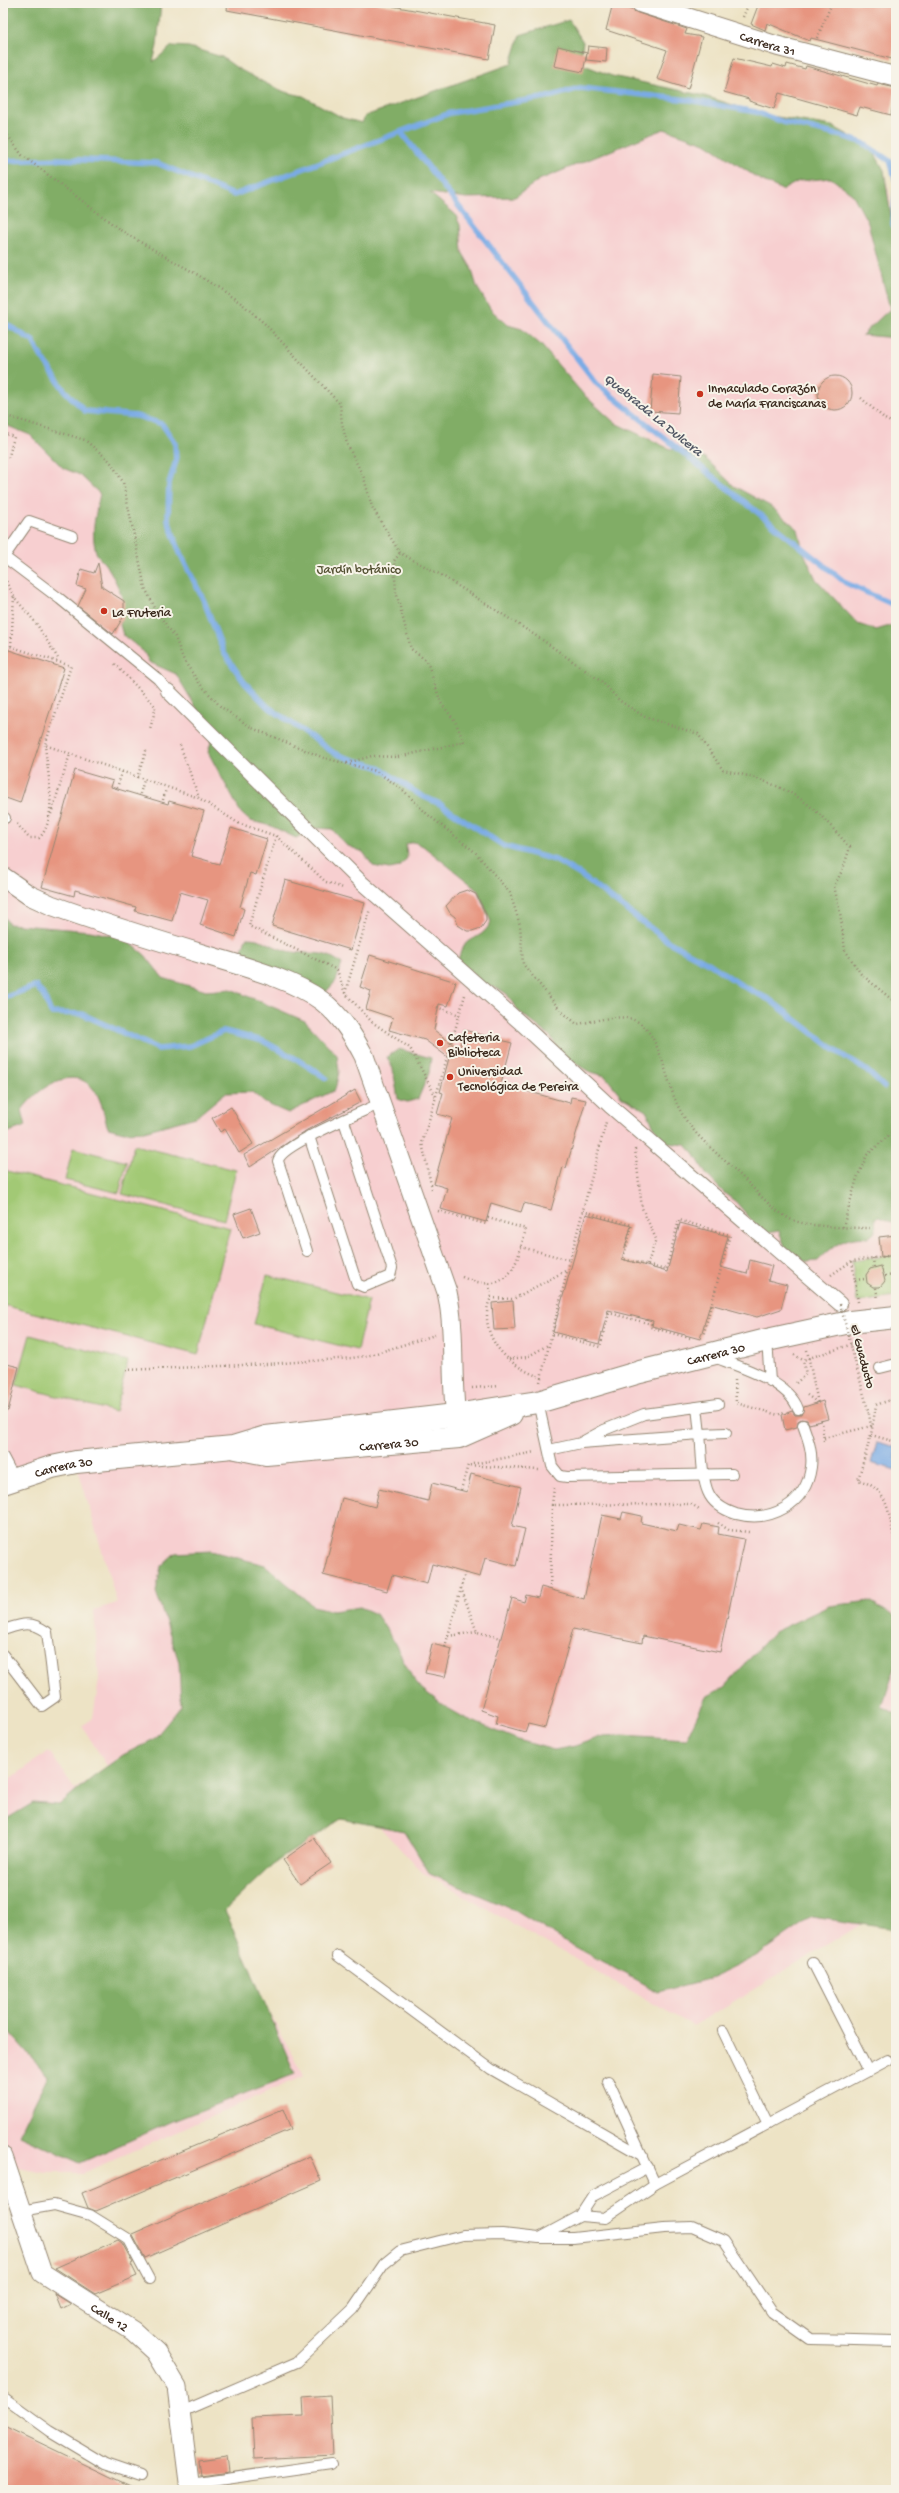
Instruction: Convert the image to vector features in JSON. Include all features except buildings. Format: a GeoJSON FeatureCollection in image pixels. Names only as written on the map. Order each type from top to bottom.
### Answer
{"type":"FeatureCollection","features":[{"type":"Feature","properties":{"kind":"street","name":"Carrera 31"},"geometry":{"type":"LineString","coordinates":[[641,3],[810,55],[896,77]]}},
{"type":"Feature","properties":{"kind":"street"},"geometry":{"type":"LineString","coordinates":[[168,691],[319,842],[610,1106],[840,1304]]}},
{"type":"Feature","properties":{"kind":"street"},"geometry":{"type":"LineString","coordinates":[[3,877],[29,895],[50,905],[242,966],[300,988],[316,998],[339,1017],[353,1035],[364,1056],[382,1103],[447,1292],[453,1332],[453,1389],[455,1415],[459,1437]]}},
{"type":"Feature","properties":{"kind":"street","name":"Carrera 30"},"geometry":{"type":"LineString","coordinates":[[7,1484],[39,1470],[76,1462],[233,1447],[266,1437],[455,1415],[537,1389],[640,1372],[705,1348],[767,1340],[850,1322],[896,1317]]}},
{"type":"Feature","properties":{"kind":"street","name":"Carrera 30"},"geometry":{"type":"LineString","coordinates":[[233,1447],[266,1454],[459,1437],[537,1389]]}},
{"type":"Feature","properties":{"kind":"street","name":"Calle 12"},"geometry":{"type":"LineString","coordinates":[[3,2157],[42,2273],[133,2331],[156,2352],[177,2387],[181,2412],[200,2486]]}},
{"type":"Feature","properties":{"kind":"lane"},"geometry":{"type":"LineString","coordinates":[[72,536],[29,521],[3,557],[60,599],[158,679],[168,691]]}},
{"type":"Feature","properties":{"kind":"lane"},"geometry":{"type":"LineString","coordinates":[[307,1252],[278,1161],[284,1151],[309,1136],[382,1103]]}},
{"type":"Feature","properties":{"kind":"lane"},"geometry":{"type":"LineString","coordinates":[[309,1136],[357,1284],[364,1287],[390,1276],[392,1268],[344,1121]]}},
{"type":"Feature","properties":{"kind":"lane"},"geometry":{"type":"LineString","coordinates":[[767,1340],[770,1382]]}},
{"type":"Feature","properties":{"kind":"lane"},"geometry":{"type":"LineString","coordinates":[[705,1348],[736,1366],[786,1391],[797,1408]]}},
{"type":"Feature","properties":{"kind":"lane"},"geometry":{"type":"LineString","coordinates":[[880,1368],[896,1364]]}},
{"type":"Feature","properties":{"kind":"lane"},"geometry":{"type":"LineString","coordinates":[[537,1389],[549,1450],[555,1471],[567,1477],[732,1474]]}},
{"type":"Feature","properties":{"kind":"lane"},"geometry":{"type":"LineString","coordinates":[[581,1443],[604,1430],[644,1414],[718,1404]]}},
{"type":"Feature","properties":{"kind":"lane"},"geometry":{"type":"LineString","coordinates":[[697,1407],[707,1491],[713,1501],[730,1512],[756,1518],[780,1512],[800,1495],[809,1478],[811,1447],[803,1426]]}},
{"type":"Feature","properties":{"kind":"lane"},"geometry":{"type":"LineString","coordinates":[[549,1450],[581,1443],[726,1433]]}},
{"type":"Feature","properties":{"kind":"lane"},"geometry":{"type":"LineString","coordinates":[[3,1458],[7,1484]]}},
{"type":"Feature","properties":{"kind":"lane"},"geometry":{"type":"LineString","coordinates":[[3,1630],[24,1624],[35,1624],[47,1632],[55,1697],[42,1706],[3,1656]]}},
{"type":"Feature","properties":{"kind":"lane"},"geometry":{"type":"LineString","coordinates":[[338,1956],[491,2068],[643,2156]]}},
{"type":"Feature","properties":{"kind":"lane"},"geometry":{"type":"LineString","coordinates":[[813,1962],[868,2071]]}},
{"type":"Feature","properties":{"kind":"lane"},"geometry":{"type":"LineString","coordinates":[[723,2031],[768,2124]]}},
{"type":"Feature","properties":{"kind":"lane"},"geometry":{"type":"LineString","coordinates":[[580,2216],[605,2218],[655,2184],[888,2060]]}},
{"type":"Feature","properties":{"kind":"lane"},"geometry":{"type":"LineString","coordinates":[[608,2081],[655,2184]]}},
{"type":"Feature","properties":{"kind":"lane"},"geometry":{"type":"LineString","coordinates":[[539,2238],[580,2216],[593,2196],[648,2167]]}},
{"type":"Feature","properties":{"kind":"lane"},"geometry":{"type":"LineString","coordinates":[[21,2211],[54,2205],[90,2215],[127,2238],[149,2279]]}},
{"type":"Feature","properties":{"kind":"lane"},"geometry":{"type":"LineString","coordinates":[[181,2412],[297,2362],[353,2308],[384,2264],[400,2251],[463,2235],[502,2234],[539,2238],[573,2238],[664,2228],[692,2227],[724,2241],[772,2312],[810,2339],[896,2341]]}},
{"type":"Feature","properties":{"kind":"lane"},"geometry":{"type":"LineString","coordinates":[[3,2397],[50,2431],[105,2464],[140,2476]]}},
{"type":"Feature","properties":{"kind":"lane"},"geometry":{"type":"LineString","coordinates":[[200,2486],[331,2464]]}},
{"type":"Feature","properties":{"kind":"path"},"geometry":{"type":"LineString","coordinates":[[810,55],[832,3]]}},
{"type":"Feature","properties":{"kind":"path"},"geometry":{"type":"LineString","coordinates":[[3,128],[22,155],[123,232],[198,275],[241,303],[265,324],[340,404],[342,424],[347,444],[364,478],[372,507],[400,553],[441,575],[536,635],[602,682],[620,701],[645,717],[698,734],[723,770],[747,775],[792,794],[811,806],[850,848],[843,869],[834,886],[840,912],[845,950],[861,974],[896,1003]]}},
{"type":"Feature","properties":{"kind":"path"},"geometry":{"type":"LineString","coordinates":[[862,398],[885,419],[896,425]]}},
{"type":"Feature","properties":{"kind":"path"},"geometry":{"type":"LineString","coordinates":[[3,415],[86,440],[110,461],[123,482],[145,588],[157,612],[175,637],[184,661],[200,684],[220,706],[252,728],[324,758],[376,771],[403,790],[427,814],[475,852],[510,893],[520,925],[523,964],[561,1011],[577,1024],[623,1017],[635,1020],[647,1030],[661,1059],[679,1109],[697,1136],[740,1174],[772,1207],[792,1220],[843,1227],[870,1228]]}},
{"type":"Feature","properties":{"kind":"path"},"geometry":{"type":"LineString","coordinates":[[3,433],[14,437],[8,460]]}},
{"type":"Feature","properties":{"kind":"path"},"geometry":{"type":"LineString","coordinates":[[347,763],[372,756],[398,757],[464,742],[455,721],[441,703],[426,661],[411,649],[396,592],[394,561],[400,553]]}},
{"type":"Feature","properties":{"kind":"path"},"geometry":{"type":"LineString","coordinates":[[3,574],[14,597],[36,622],[59,661]]}},
{"type":"Feature","properties":{"kind":"path"},"geometry":{"type":"LineString","coordinates":[[11,646],[14,597]]}},
{"type":"Feature","properties":{"kind":"path"},"geometry":{"type":"LineString","coordinates":[[45,745],[50,817]]}},
{"type":"Feature","properties":{"kind":"path"},"geometry":{"type":"LineString","coordinates":[[180,745],[199,798]]}},
{"type":"Feature","properties":{"kind":"path"},"geometry":{"type":"LineString","coordinates":[[137,778],[147,748]]}},
{"type":"Feature","properties":{"kind":"path"},"geometry":{"type":"LineString","coordinates":[[16,823],[29,838],[39,838],[46,831],[70,754]]}},
{"type":"Feature","properties":{"kind":"path"},"geometry":{"type":"LineString","coordinates":[[117,788],[122,772]]}},
{"type":"Feature","properties":{"kind":"path"},"geometry":{"type":"LineString","coordinates":[[140,794],[144,780]]}},
{"type":"Feature","properties":{"kind":"path"},"geometry":{"type":"LineString","coordinates":[[163,800],[166,789]]}},
{"type":"Feature","properties":{"kind":"path"},"geometry":{"type":"LineString","coordinates":[[276,836],[326,882],[346,889]]}},
{"type":"Feature","properties":{"kind":"path"},"geometry":{"type":"LineString","coordinates":[[345,993],[371,906]]}},
{"type":"Feature","properties":{"kind":"path"},"geometry":{"type":"LineString","coordinates":[[436,1097],[460,1015],[469,977]]}},
{"type":"Feature","properties":{"kind":"path"},"geometry":{"type":"LineString","coordinates":[[433,1006],[460,1015]]}},
{"type":"Feature","properties":{"kind":"path"},"geometry":{"type":"LineString","coordinates":[[843,1227],[857,1178],[867,1155],[896,1129]]}},
{"type":"Feature","properties":{"kind":"path"},"geometry":{"type":"LineString","coordinates":[[632,1144],[635,1149],[642,1208],[656,1239],[647,1266]]}},
{"type":"Feature","properties":{"kind":"path"},"geometry":{"type":"LineString","coordinates":[[438,1211],[486,1224],[488,1218],[526,1229],[521,1247]]}},
{"type":"Feature","properties":{"kind":"path"},"geometry":{"type":"LineString","coordinates":[[583,1211],[632,1225],[623,1259],[666,1270],[679,1220],[730,1235],[705,1348]]}},
{"type":"Feature","properties":{"kind":"path"},"geometry":{"type":"LineString","coordinates":[[820,1287],[832,1274],[852,1261],[896,1255]]}},
{"type":"Feature","properties":{"kind":"path"},"geometry":{"type":"LineString","coordinates":[[892,1256],[896,1288]]}},
{"type":"Feature","properties":{"kind":"path"},"geometry":{"type":"LineString","coordinates":[[873,1258],[874,1268]]}},
{"type":"Feature","properties":{"kind":"path"},"geometry":{"type":"LineString","coordinates":[[537,1389],[570,1260]]}},
{"type":"Feature","properties":{"kind":"path"},"geometry":{"type":"LineString","coordinates":[[852,1261],[857,1302],[864,1301]]}},
{"type":"Feature","properties":{"kind":"path"},"geometry":{"type":"LineString","coordinates":[[491,1298],[513,1299],[568,1270]]}},
{"type":"Feature","properties":{"kind":"path"},"geometry":{"type":"LineString","coordinates":[[885,1276],[895,1275]]}},
{"type":"Feature","properties":{"kind":"path"},"geometry":{"type":"LineString","coordinates":[[855,1280],[866,1279]]}},
{"type":"Feature","properties":{"kind":"path"},"geometry":{"type":"LineString","coordinates":[[489,1284],[491,1298],[487,1305],[488,1332],[509,1360],[527,1372],[540,1377]]}},
{"type":"Feature","properties":{"kind":"path"},"geometry":{"type":"LineString","coordinates":[[876,1288],[878,1299]]}},
{"type":"Feature","properties":{"kind":"path"},"geometry":{"type":"LineString","coordinates":[[871,1300],[884,1298]]}},
{"type":"Feature","properties":{"kind":"path","name":"El Guaducto"},"geometry":{"type":"LineString","coordinates":[[840,1304],[871,1426]]}},
{"type":"Feature","properties":{"kind":"path"},"geometry":{"type":"LineString","coordinates":[[552,1334],[600,1347],[609,1313],[651,1324],[650,1327],[694,1339]]}},
{"type":"Feature","properties":{"kind":"path"},"geometry":{"type":"LineString","coordinates":[[126,1370],[268,1364],[352,1358],[370,1355],[436,1335],[436,1343]]}},
{"type":"Feature","properties":{"kind":"path"},"geometry":{"type":"LineString","coordinates":[[803,1360],[862,1341]]}},
{"type":"Feature","properties":{"kind":"path"},"geometry":{"type":"LineString","coordinates":[[509,1360],[527,1357],[548,1345]]}},
{"type":"Feature","properties":{"kind":"path"},"geometry":{"type":"LineString","coordinates":[[790,1355],[795,1355],[803,1360],[806,1374],[800,1382],[790,1384]]}},
{"type":"Feature","properties":{"kind":"path"},"geometry":{"type":"LineString","coordinates":[[809,1358],[818,1403]]}},
{"type":"Feature","properties":{"kind":"path"},"geometry":{"type":"LineString","coordinates":[[736,1366],[736,1403],[778,1415],[797,1408]]}},
{"type":"Feature","properties":{"kind":"path"},"geometry":{"type":"LineString","coordinates":[[453,1389],[501,1386]]}},
{"type":"Feature","properties":{"kind":"path"},"geometry":{"type":"LineString","coordinates":[[896,1398],[876,1405],[858,1480],[875,1487],[883,1497],[896,1547]]}},
{"type":"Feature","properties":{"kind":"path"},"geometry":{"type":"LineString","coordinates":[[824,1438],[871,1426]]}},
{"type":"Feature","properties":{"kind":"path"},"geometry":{"type":"LineString","coordinates":[[870,1435],[896,1442]]}},
{"type":"Feature","properties":{"kind":"path"},"geometry":{"type":"LineString","coordinates":[[468,1465],[549,1450]]}},
{"type":"Feature","properties":{"kind":"path"},"geometry":{"type":"LineString","coordinates":[[468,1465],[555,1471],[552,1505],[550,1590]]}},
{"type":"Feature","properties":{"kind":"path"},"geometry":{"type":"LineString","coordinates":[[461,1490],[468,1465]]}},
{"type":"Feature","properties":{"kind":"path"},"geometry":{"type":"LineString","coordinates":[[552,1505],[684,1504],[698,1508]]}},
{"type":"Feature","properties":{"kind":"path"},"geometry":{"type":"LineString","coordinates":[[445,1648],[465,1573]]}},
{"type":"Feature","properties":{"kind":"path"},"geometry":{"type":"LineString","coordinates":[[461,1588],[477,1632]]}},
{"type":"Feature","properties":{"kind":"path"},"geometry":{"type":"LineString","coordinates":[[448,1636],[477,1632],[501,1638]]}},
{"type":"Feature","properties":{"kind":"shaded area","name":"Universidad Tecnológica de Pereira"},"geometry":{"type":"Polygon","coordinates":[[[3,32],[356,136],[365,116],[397,104],[701,95],[765,115],[833,126],[861,142],[875,154],[884,170],[890,196],[892,223],[896,235],[896,1914],[872,1918],[693,2026],[423,1873],[354,1800],[212,1907],[304,2076],[83,2173],[47,2173],[6,2166],[3,2157],[3,1784],[49,1751],[75,1789],[107,1766],[82,1726],[93,1718],[99,1679],[94,1610],[117,1603],[76,1462],[3,1483],[3,32]]]}},
{"type":"Feature","properties":{"kind":"green space","name":"Jardín botánico"},"geometry":{"type":"Polygon","coordinates":[[[3,3],[161,3],[157,46],[153,62],[172,46],[189,47],[222,57],[237,68],[267,84],[285,92],[303,96],[343,118],[362,123],[365,116],[511,64],[520,35],[569,20],[583,42],[579,63],[612,76],[701,95],[765,115],[832,126],[861,142],[875,154],[884,170],[892,223],[896,224],[896,338],[862,335],[890,309],[868,223],[853,195],[831,178],[799,181],[782,190],[759,179],[705,143],[664,129],[539,180],[515,197],[466,198],[430,193],[455,214],[460,225],[462,252],[471,267],[477,287],[491,310],[508,325],[522,329],[541,345],[583,394],[615,423],[670,449],[680,449],[705,458],[734,486],[770,506],[798,529],[803,551],[816,579],[858,624],[876,630],[896,624],[896,1224],[879,1217],[875,1218],[876,1231],[868,1238],[853,1238],[846,1240],[835,1246],[818,1261],[806,1262],[785,1247],[779,1231],[768,1233],[759,1229],[736,1202],[724,1193],[706,1174],[695,1155],[686,1145],[667,1143],[660,1138],[646,1111],[622,1097],[605,1076],[588,1071],[570,1060],[560,1051],[550,1036],[517,1010],[507,994],[499,989],[483,984],[458,960],[465,945],[481,934],[491,922],[477,889],[423,846],[414,842],[406,844],[407,858],[400,867],[389,869],[373,866],[363,852],[346,845],[332,829],[315,828],[296,838],[269,825],[250,821],[241,813],[208,752],[213,736],[176,674],[149,662],[144,652],[123,635],[120,625],[124,611],[122,597],[110,571],[97,555],[95,548],[94,528],[100,494],[80,475],[63,468],[30,435],[3,424],[3,3]]]}},
{"type":"Feature","properties":{"kind":"green space"},"geometry":{"type":"Polygon","coordinates":[[[3,915],[9,924],[90,931],[124,938],[145,955],[163,978],[206,991],[231,989],[305,1021],[337,1055],[339,1072],[335,1090],[288,1113],[265,1103],[252,1092],[225,1093],[196,1117],[144,1131],[124,1132],[108,1128],[100,1100],[90,1085],[80,1080],[70,1078],[59,1080],[38,1093],[22,1110],[26,1126],[3,1134],[3,915]]]}},
{"type":"Feature","properties":{"kind":"green space"},"geometry":{"type":"Polygon","coordinates":[[[246,938],[262,940],[292,952],[321,954],[335,959],[342,964],[336,981],[325,993],[240,956],[246,938]]]}},
{"type":"Feature","properties":{"kind":"green space"},"geometry":{"type":"Polygon","coordinates":[[[399,1049],[431,1058],[429,1073],[418,1099],[407,1102],[398,1099],[393,1069],[387,1057],[399,1049]]]}},
{"type":"Feature","properties":{"kind":"green space"},"geometry":{"type":"Polygon","coordinates":[[[134,1145],[236,1170],[224,1220],[122,1194],[134,1145]]]}},
{"type":"Feature","properties":{"kind":"green space"},"geometry":{"type":"Polygon","coordinates":[[[73,1148],[127,1162],[119,1193],[65,1180],[73,1148]]]}},
{"type":"Feature","properties":{"kind":"green space"},"geometry":{"type":"Polygon","coordinates":[[[3,1170],[230,1228],[198,1355],[3,1305],[3,1170]]]}},
{"type":"Feature","properties":{"kind":"green space"},"geometry":{"type":"Polygon","coordinates":[[[896,1255],[896,1297],[857,1302],[852,1261],[896,1255]]]}},
{"type":"Feature","properties":{"kind":"green space"},"geometry":{"type":"Polygon","coordinates":[[[267,1275],[369,1300],[357,1350],[254,1324],[267,1275]]]}},
{"type":"Feature","properties":{"kind":"green space"},"geometry":{"type":"Polygon","coordinates":[[[30,1335],[128,1361],[115,1412],[16,1385],[30,1335]]]}},
{"type":"Feature","properties":{"kind":"green space"},"geometry":{"type":"Polygon","coordinates":[[[211,1551],[265,1565],[313,1606],[333,1611],[360,1607],[376,1614],[392,1638],[412,1677],[422,1689],[444,1706],[465,1718],[518,1740],[554,1750],[575,1746],[603,1736],[623,1735],[686,1739],[706,1697],[724,1687],[774,1632],[829,1606],[870,1601],[896,1617],[896,1665],[882,1706],[896,1714],[896,1932],[888,1928],[812,1917],[756,1956],[712,1978],[658,1992],[561,1939],[514,1910],[430,1874],[404,1831],[341,1819],[273,1864],[225,1910],[295,2074],[173,2121],[80,2163],[19,2135],[48,2076],[3,2025],[3,1821],[33,1803],[59,1805],[92,1777],[123,1755],[154,1739],[181,1706],[179,1662],[156,1592],[161,1566],[175,1553],[211,1551]]]}},
{"type":"Feature","properties":{"kind":"water"},"geometry":{"type":"Polygon","coordinates":[[[877,1442],[896,1447],[896,1470],[871,1463],[877,1442]]]}},
{"type":"Feature","properties":{"kind":"waterway"},"geometry":{"type":"LineString","coordinates":[[3,161],[59,159],[157,163],[234,195],[450,113],[552,96],[580,88],[689,100],[756,112],[783,122],[842,136],[863,143],[890,161],[896,181]]}},
{"type":"Feature","properties":{"kind":"waterway","name":"Quebrada La Dulcera"},"geometry":{"type":"LineString","coordinates":[[401,132],[597,384],[846,583],[896,606]]}},
{"type":"Feature","properties":{"kind":"waterway"},"geometry":{"type":"LineString","coordinates":[[896,191],[893,224],[896,232]]}},
{"type":"Feature","properties":{"kind":"waterway"},"geometry":{"type":"LineString","coordinates":[[3,322],[33,341],[41,356],[65,391],[85,411],[137,416],[162,424],[175,443],[176,461],[169,483],[168,520],[180,553],[204,601],[224,653],[244,682],[267,706],[334,753],[378,767],[420,795],[440,804],[504,846],[555,860],[579,874],[669,942],[710,964],[741,985],[770,1000],[836,1051],[866,1070],[884,1087]]}},
{"type":"Feature","properties":{"kind":"waterway","name":"Quebrada La Dulcera"},"geometry":{"type":"LineString","coordinates":[[3,998],[36,986],[44,996],[51,1013],[82,1014],[158,1049],[190,1046],[224,1031],[263,1041],[298,1060],[326,1078]]}},
{"type":"Feature","properties":{"kind":"place","name":"Inmaculado Corazón de María Franciscanas"},"geometry":{"type":"Point","coordinates":[700,394]}},
{"type":"Feature","properties":{"kind":"place","name":"La Fruteria"},"geometry":{"type":"Point","coordinates":[104,611]}},
{"type":"Feature","properties":{"kind":"place","name":"Cafeteria Biblioteca"},"geometry":{"type":"Point","coordinates":[440,1043]}},
{"type":"Feature","properties":{"kind":"place","name":"Universidad Tecnológica de Pereira"},"geometry":{"type":"Point","coordinates":[450,1077]}}]}
